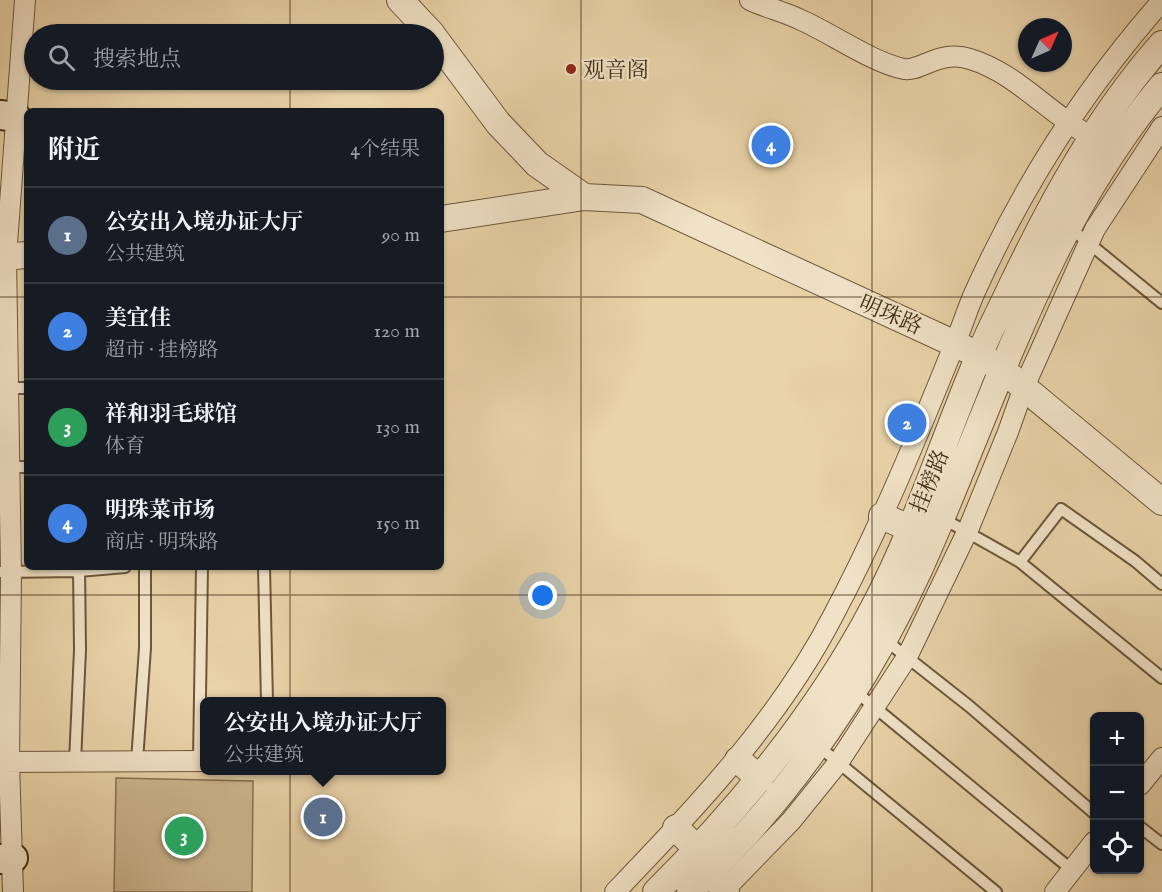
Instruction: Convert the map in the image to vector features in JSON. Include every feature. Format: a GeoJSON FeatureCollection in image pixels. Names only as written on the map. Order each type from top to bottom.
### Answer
{"type":"FeatureCollection","features":[{"type":"Feature","properties":{"kind":"street"},"geometry":{"type":"LineString","coordinates":[[13,892],[6,858],[4,762],[5,573],[12,467],[4,388],[11,256],[8,116],[25,0]]}},
{"type":"Feature","properties":{"kind":"street"},"geometry":{"type":"LineString","coordinates":[[400,0],[422,24]]}},
{"type":"Feature","properties":{"kind":"street"},"geometry":{"type":"LineString","coordinates":[[750,0],[799,18],[889,64],[907,69],[935,58],[952,56],[969,58],[1014,81],[1102,145]]}},
{"type":"Feature","properties":{"kind":"street"},"geometry":{"type":"LineString","coordinates":[[615,892],[738,760],[778,706],[833,616],[882,516],[974,294],[1022,198],[1069,123],[1119,51],[1162,1]]}},
{"type":"Feature","properties":{"kind":"street","name":"挂榜路"},"geometry":{"type":"LineString","coordinates":[[690,892],[713,876],[816,745],[884,639],[919,572],[1037,291],[1068,227],[1102,145],[1114,102],[1162,44]]}},
{"type":"Feature","properties":{"kind":"street"},"geometry":{"type":"LineString","coordinates":[[444,51],[498,123],[537,164],[584,197]]}},
{"type":"Feature","properties":{"kind":"street","name":"挂榜路"},"geometry":{"type":"LineString","coordinates":[[656,892],[713,876],[760,779],[793,737],[875,607],[979,355],[1024,260],[1071,171],[1102,145],[1156,119],[1162,86]]}},
{"type":"Feature","properties":{"kind":"street"},"geometry":{"type":"LineString","coordinates":[[676,828],[713,876],[791,821],[838,763],[876,707],[907,657],[968,530],[1024,387],[1089,243],[1156,119]]}},
{"type":"Feature","properties":{"kind":"street","name":"明珠路"},"geometry":{"type":"LineString","coordinates":[[444,219],[584,197],[642,201],[979,355],[1024,387],[1162,502]]}},
{"type":"Feature","properties":{"kind":"street"},"geometry":{"type":"LineString","coordinates":[[882,516],[909,528]]}},
{"type":"Feature","properties":{"kind":"street"},"geometry":{"type":"LineString","coordinates":[[1144,780],[1162,758]]}},
{"type":"Feature","properties":{"kind":"street"},"geometry":{"type":"LineString","coordinates":[[4,762],[200,760]]}},
{"type":"Feature","properties":{"kind":"street"},"geometry":{"type":"LineString","coordinates":[[738,760],[760,779]]}},
{"type":"Feature","properties":{"kind":"street"},"geometry":{"type":"LineString","coordinates":[[1055,892],[1090,848]]}},
{"type":"Feature","properties":{"kind":"lane"},"geometry":{"type":"LineString","coordinates":[[1068,227],[1162,303]]}},
{"type":"Feature","properties":{"kind":"lane"},"geometry":{"type":"LineString","coordinates":[[4,388],[24,388]]}},
{"type":"Feature","properties":{"kind":"lane"},"geometry":{"type":"LineString","coordinates":[[1020,562],[1061,509],[1135,561],[1162,584]]}},
{"type":"Feature","properties":{"kind":"lane"},"geometry":{"type":"LineString","coordinates":[[942,518],[968,530],[1020,562],[1162,678]]}},
{"type":"Feature","properties":{"kind":"lane"},"geometry":{"type":"LineString","coordinates":[[5,573],[60,570]]}},
{"type":"Feature","properties":{"kind":"lane"},"geometry":{"type":"LineString","coordinates":[[75,762],[80,650],[79,570]]}},
{"type":"Feature","properties":{"kind":"lane"},"geometry":{"type":"LineString","coordinates":[[137,761],[145,648],[145,570]]}},
{"type":"Feature","properties":{"kind":"lane"},"geometry":{"type":"LineString","coordinates":[[202,570],[202,697]]}},
{"type":"Feature","properties":{"kind":"lane"},"geometry":{"type":"LineString","coordinates":[[264,570],[267,697]]}},
{"type":"Feature","properties":{"kind":"lane"},"geometry":{"type":"LineString","coordinates":[[884,639],[1090,809]]}},
{"type":"Feature","properties":{"kind":"lane"},"geometry":{"type":"LineString","coordinates":[[853,689],[1072,870]]}},
{"type":"Feature","properties":{"kind":"lane"},"geometry":{"type":"LineString","coordinates":[[816,745],[996,892]]}},
{"type":"Feature","properties":{"kind":"lane"},"geometry":{"type":"LineString","coordinates":[[1144,830],[1162,844]]}},
{"type":"Feature","properties":{"kind":"shaded area"},"geometry":{"type":"Polygon","coordinates":[[[116,778],[253,781],[252,892],[114,892],[116,778]]]}},
{"type":"Feature","properties":{"kind":"place","name":"观音阁"},"geometry":{"type":"Point","coordinates":[571,69]}},
{"type":"Feature","properties":{"kind":"place","name":"明珠菜市场"},"geometry":{"type":"Point","coordinates":[771,145]}},
{"type":"Feature","properties":{"kind":"place","name":"美宜佳"},"geometry":{"type":"Point","coordinates":[907,423]}},
{"type":"Feature","properties":{"kind":"place","name":"公安出入境办证大厅"},"geometry":{"type":"Point","coordinates":[323,817]}},
{"type":"Feature","properties":{"kind":"place","name":"祥和羽毛球馆"},"geometry":{"type":"Point","coordinates":[184,836]}}]}
